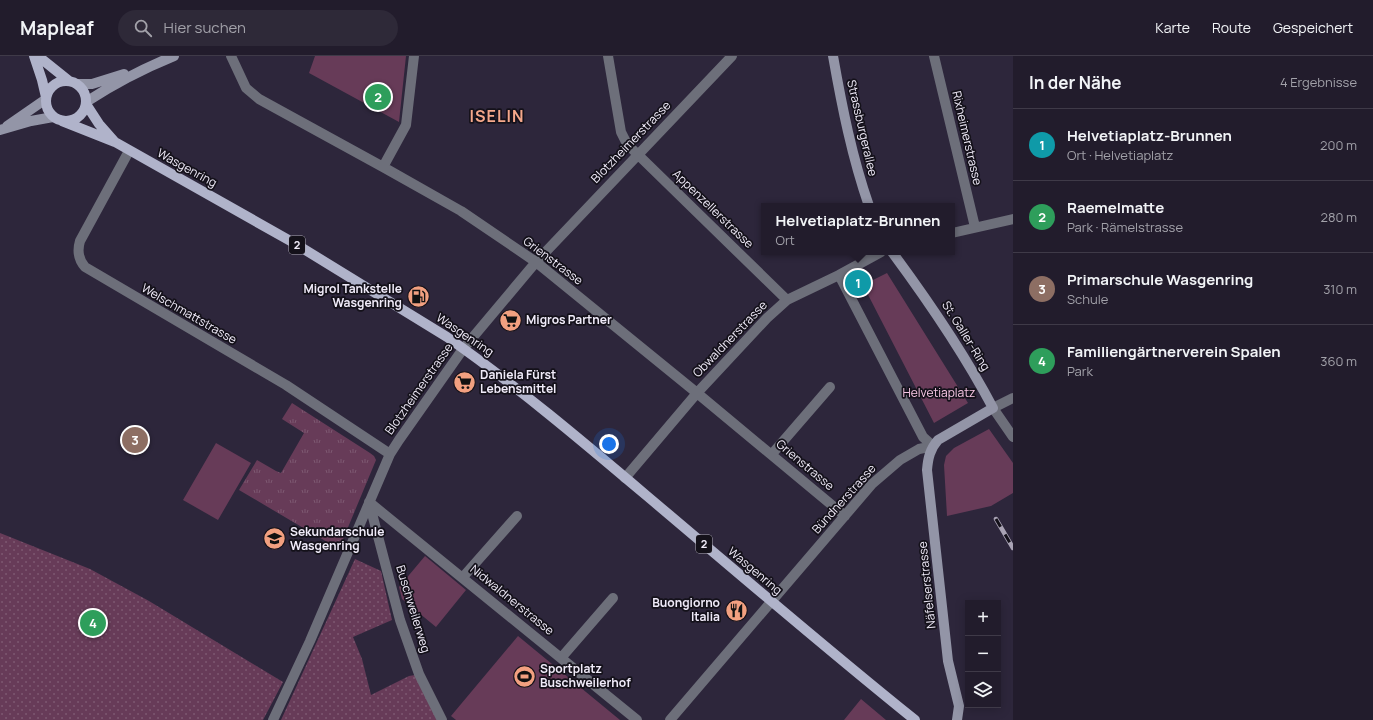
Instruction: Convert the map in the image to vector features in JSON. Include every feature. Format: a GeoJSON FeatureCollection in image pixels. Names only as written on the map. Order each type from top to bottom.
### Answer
{"type":"FeatureCollection","features":[{"type":"Feature","properties":{"kind":"main road"},"geometry":{"type":"LineString","coordinates":[[34,56],[42,80],[46,98],[46,106],[58,119],[71,121],[80,116],[83,113],[86,103],[84,92],[38,56]]}},
{"type":"Feature","properties":{"kind":"main road"},"geometry":{"type":"LineString","coordinates":[[46,98],[50,89],[56,83],[73,82]]}},
{"type":"Feature","properties":{"kind":"main road","name":"Wasgenring"},"geometry":{"type":"LineString","coordinates":[[86,103],[99,124],[115,142]]}},
{"type":"Feature","properties":{"kind":"main road","name":"Wasgenring"},"geometry":{"type":"LineString","coordinates":[[58,119],[115,142],[294,243],[464,349],[523,393],[771,602],[915,720]]}},
{"type":"Feature","properties":{"kind":"street"},"geometry":{"type":"LineString","coordinates":[[86,103],[138,71],[174,56]]}},
{"type":"Feature","properties":{"kind":"street","name":"Grienstrasse"},"geometry":{"type":"LineString","coordinates":[[231,56],[246,88],[259,99],[461,211],[536,262],[697,392],[845,516]]}},
{"type":"Feature","properties":{"kind":"street"},"geometry":{"type":"LineString","coordinates":[[383,167],[406,125],[414,56]]}},
{"type":"Feature","properties":{"kind":"street","name":"Appenzellerstrasse"},"geometry":{"type":"LineString","coordinates":[[608,56],[621,132],[627,144],[787,300]]}},
{"type":"Feature","properties":{"kind":"street","name":"Blotzheimerstrasse"},"geometry":{"type":"LineString","coordinates":[[273,720],[310,640],[390,454],[464,349],[536,262],[637,154],[732,56]]}},
{"type":"Feature","properties":{"kind":"street","name":"Strassburgerallee"},"geometry":{"type":"LineString","coordinates":[[833,56],[844,116],[868,203]]}},
{"type":"Feature","properties":{"kind":"street","name":"Rixheimerstrasse"},"geometry":{"type":"LineString","coordinates":[[934,56],[975,227]]}},
{"type":"Feature","properties":{"kind":"street"},"geometry":{"type":"LineString","coordinates":[[73,82],[92,84],[138,71]]}},
{"type":"Feature","properties":{"kind":"street"},"geometry":{"type":"LineString","coordinates":[[2,130],[46,98]]}},
{"type":"Feature","properties":{"kind":"street"},"geometry":{"type":"LineString","coordinates":[[2,130],[31,121],[58,119]]}},
{"type":"Feature","properties":{"kind":"street","name":"Welschmattstrasse"},"geometry":{"type":"LineString","coordinates":[[130,151],[78,246],[79,257],[85,267],[286,385],[390,454]]}},
{"type":"Feature","properties":{"kind":"street"},"geometry":{"type":"LineString","coordinates":[[955,231],[1013,219]]}},
{"type":"Feature","properties":{"kind":"street","name":"Obwaldnerstrasse"},"geometry":{"type":"LineString","coordinates":[[625,478],[697,392],[767,318],[787,300],[839,275],[876,255]]}},
{"type":"Feature","properties":{"kind":"street","name":"St. Galler-Ring"},"geometry":{"type":"LineString","coordinates":[[894,255],[936,313],[972,369],[993,408],[1013,437]]}},
{"type":"Feature","properties":{"kind":"street"},"geometry":{"type":"LineString","coordinates":[[839,275],[923,437],[933,446]]}},
{"type":"Feature","properties":{"kind":"street"},"geometry":{"type":"LineString","coordinates":[[772,454],[830,387]]}},
{"type":"Feature","properties":{"kind":"street","name":"Bündnerstrasse"},"geometry":{"type":"LineString","coordinates":[[771,602],[872,484],[900,460],[919,448],[933,446],[938,440],[1013,398]]}},
{"type":"Feature","properties":{"kind":"street","name":"Näfelserstrasse"},"geometry":{"type":"LineString","coordinates":[[933,446],[928,460],[927,470],[948,661],[959,706],[958,717],[956,720]]}},
{"type":"Feature","properties":{"kind":"street","name":"Nidwaldnerstrasse"},"geometry":{"type":"LineString","coordinates":[[369,502],[637,720]]}},
{"type":"Feature","properties":{"kind":"street","name":"Buschweilerweg"},"geometry":{"type":"LineString","coordinates":[[369,502],[400,620],[419,674],[442,720]]}},
{"type":"Feature","properties":{"kind":"street"},"geometry":{"type":"LineString","coordinates":[[463,577],[517,516]]}},
{"type":"Feature","properties":{"kind":"street"},"geometry":{"type":"LineString","coordinates":[[562,658],[613,598]]}},
{"type":"Feature","properties":{"kind":"street"},"geometry":{"type":"LineString","coordinates":[[670,720],[771,602]]}},
{"type":"Feature","properties":{"kind":"green space"},"geometry":{"type":"Polygon","coordinates":[[[315,56],[406,56],[399,122],[309,73],[315,56]]]}},
{"type":"Feature","properties":{"kind":"green space","name":"Helvetiaplatz"},"geometry":{"type":"Polygon","coordinates":[[[887,273],[968,403],[934,423],[863,285],[887,273]]]}},
{"type":"Feature","properties":{"kind":"green space"},"geometry":{"type":"Polygon","coordinates":[[[292,403],[370,453],[376,460],[339,549],[239,490],[257,460],[281,473],[304,433],[282,419],[292,403]]]}},
{"type":"Feature","properties":{"kind":"green space"},"geometry":{"type":"Polygon","coordinates":[[[989,429],[1013,463],[1013,493],[991,506],[947,516],[944,465],[946,456],[954,448],[989,429]]]}},
{"type":"Feature","properties":{"kind":"green space"},"geometry":{"type":"Polygon","coordinates":[[[216,443],[251,463],[218,520],[183,500],[216,443]]]}},
{"type":"Feature","properties":{"kind":"green space"},"geometry":{"type":"Polygon","coordinates":[[[0,533],[90,569],[149,601],[283,682],[263,720],[0,720],[0,533]]]}},
{"type":"Feature","properties":{"kind":"green space"},"geometry":{"type":"Polygon","coordinates":[[[425,556],[466,590],[436,627],[402,599],[399,587],[425,556]]]}},
{"type":"Feature","properties":{"kind":"green space"},"geometry":{"type":"Polygon","coordinates":[[[355,559],[381,571],[392,620],[353,637],[362,659],[371,695],[409,676],[415,675],[437,720],[281,720],[355,559]]]}},
{"type":"Feature","properties":{"kind":"green space","name":"Sportplatz Buschweilerhof"},"geometry":{"type":"Polygon","coordinates":[[[518,636],[620,720],[456,720],[451,716],[518,636]]]}},
{"type":"Feature","properties":{"kind":"green space"},"geometry":{"type":"Polygon","coordinates":[[[861,699],[886,720],[844,720],[861,699]]]}},
{"type":"Feature","properties":{"kind":"railway"},"geometry":{"type":"LineString","coordinates":[[996,519],[1013,548]]}},
{"type":"Feature","properties":{"kind":"place","name":"Raemelmatte"},"geometry":{"type":"Point","coordinates":[378,97]}},
{"type":"Feature","properties":{"kind":"place","name":"Helvetiaplatz-Brunnen"},"geometry":{"type":"Point","coordinates":[858,283]}},
{"type":"Feature","properties":{"kind":"place","name":"Migrol Tankstelle Wasgenring"},"geometry":{"type":"Point","coordinates":[418,296]}},
{"type":"Feature","properties":{"kind":"place","name":"Migros Partner"},"geometry":{"type":"Point","coordinates":[510,320]}},
{"type":"Feature","properties":{"kind":"place","name":"Daniela Fürst Lebensmittel"},"geometry":{"type":"Point","coordinates":[464,382]}},
{"type":"Feature","properties":{"kind":"place","name":"Primarschule Wasgenring"},"geometry":{"type":"Point","coordinates":[135,440]}},
{"type":"Feature","properties":{"kind":"place","name":"Sekundarschule Wasgenring"},"geometry":{"type":"Point","coordinates":[275,539]}},
{"type":"Feature","properties":{"kind":"place","name":"Buongiorno Italia"},"geometry":{"type":"Point","coordinates":[736,610]}},
{"type":"Feature","properties":{"kind":"place","name":"Familiengärtnerverein Spalen"},"geometry":{"type":"Point","coordinates":[93,623]}},
{"type":"Feature","properties":{"kind":"place","name":"Sportplatz Buschweilerhof"},"geometry":{"type":"Point","coordinates":[525,676]}},
{"type":"Feature","properties":{"kind":"district","name":"ISELIN"},"geometry":{"type":"Point","coordinates":[497,116]}}]}
